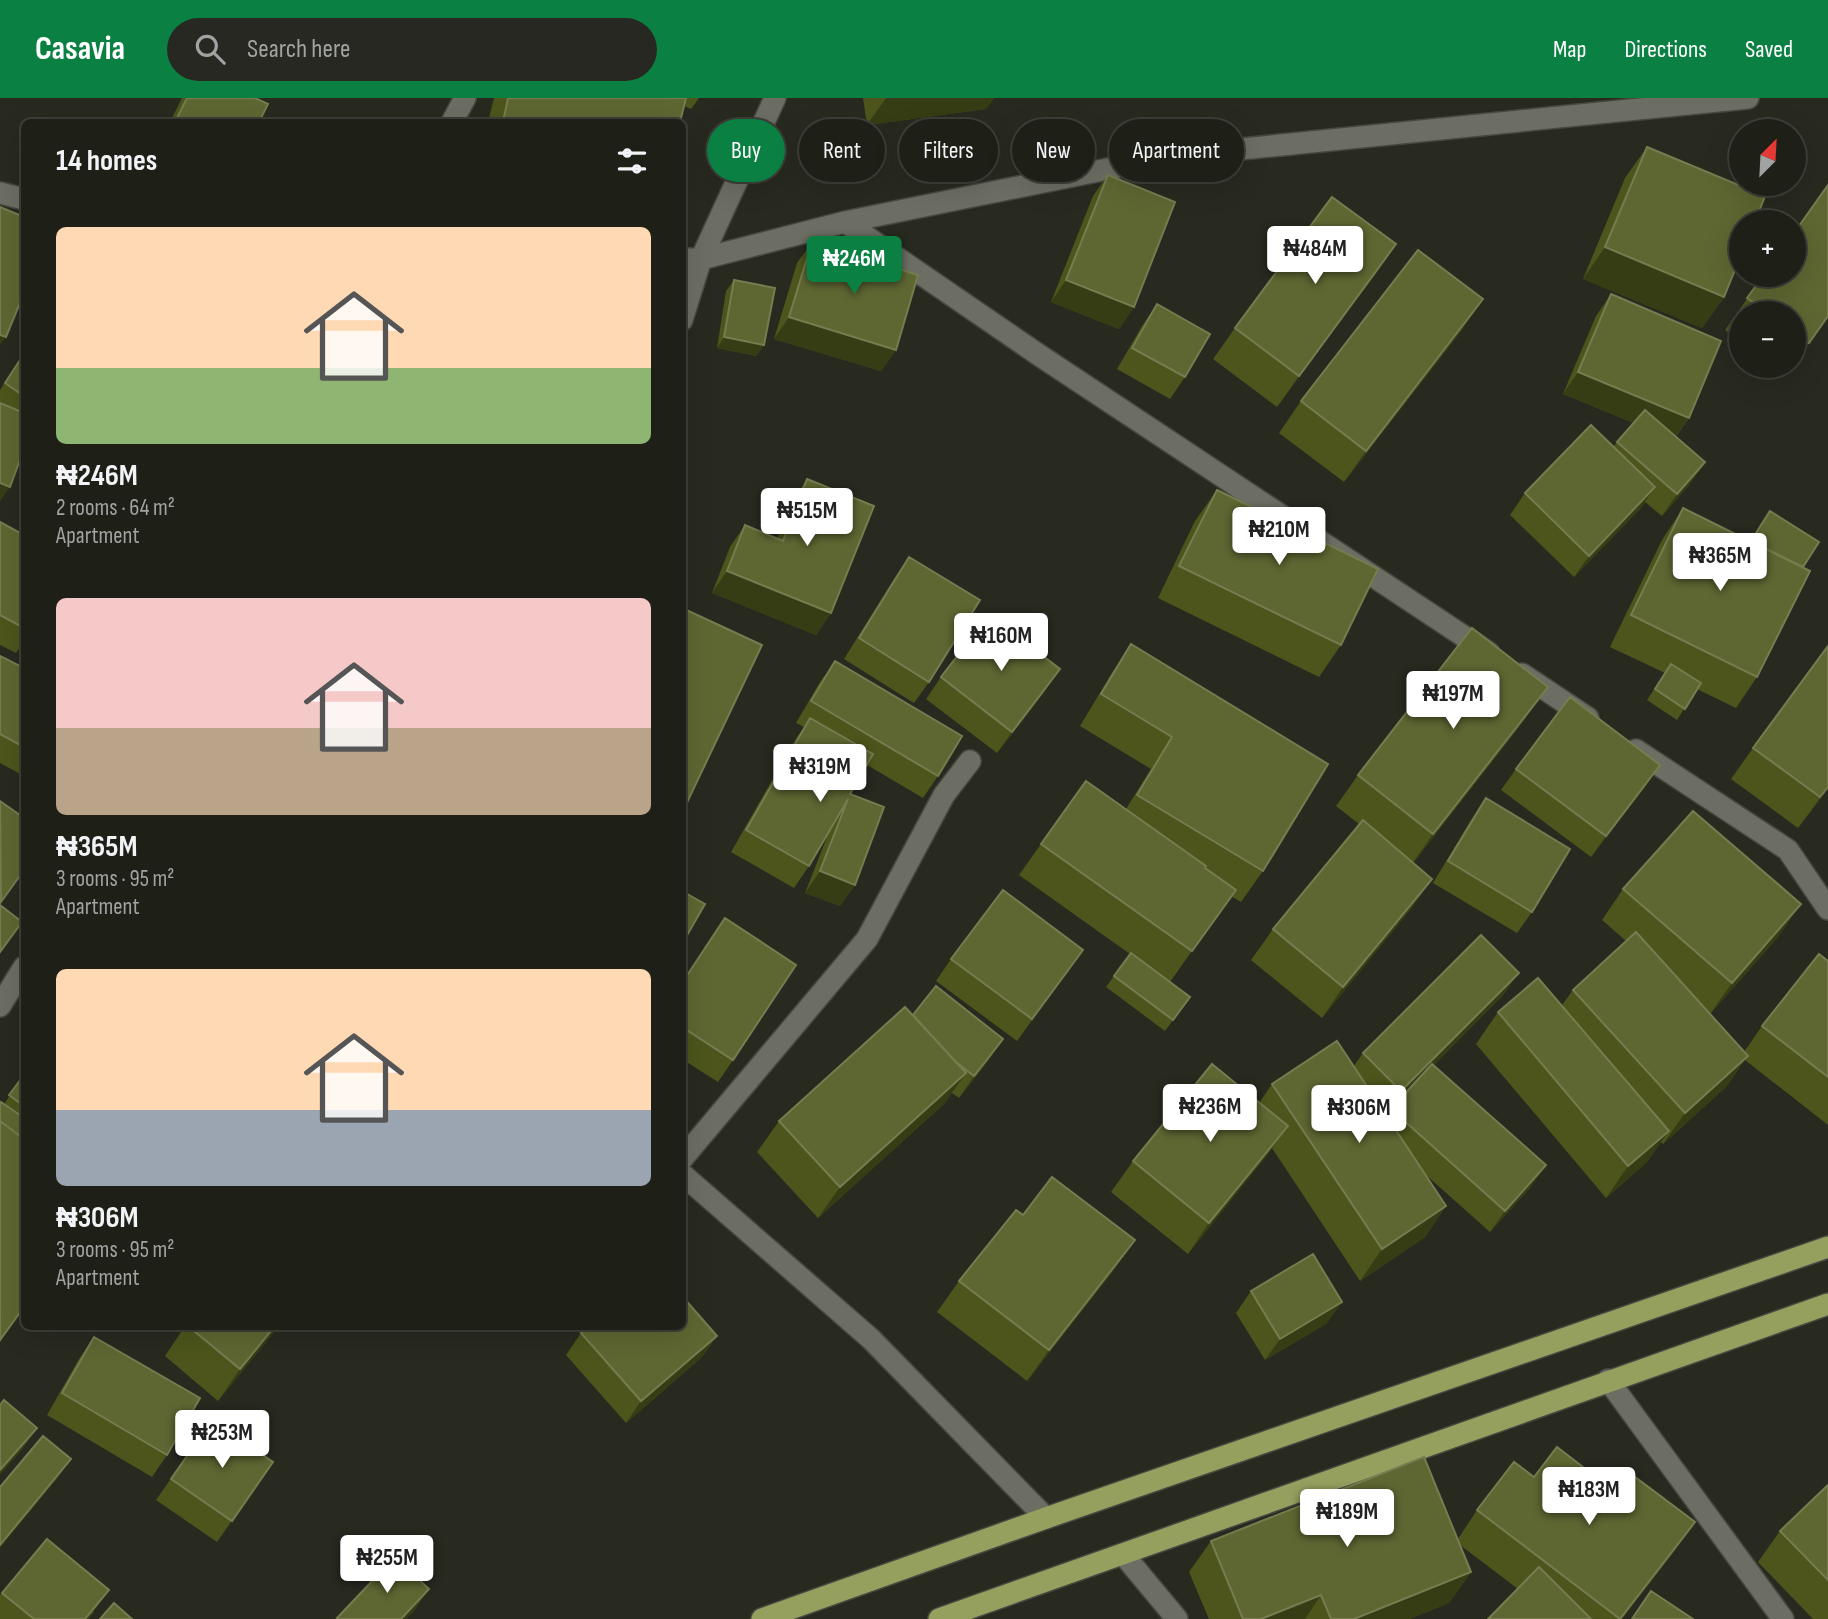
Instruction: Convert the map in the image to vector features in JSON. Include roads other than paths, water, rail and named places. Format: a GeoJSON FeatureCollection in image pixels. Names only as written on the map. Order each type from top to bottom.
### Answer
{"type":"FeatureCollection","features":[{"type":"Feature","properties":{"kind":"main road"},"geometry":{"type":"LineString","coordinates":[[762,1619],[1045,1518],[1828,1247]]}},
{"type":"Feature","properties":{"kind":"main road"},"geometry":{"type":"LineString","coordinates":[[939,1619],[1828,1304]]}},
{"type":"Feature","properties":{"kind":"street"},"geometry":{"type":"LineString","coordinates":[[454,119],[465,98]]}},
{"type":"Feature","properties":{"kind":"street"},"geometry":{"type":"LineString","coordinates":[[686,296],[692,259],[775,98]]}},
{"type":"Feature","properties":{"kind":"street"},"geometry":{"type":"LineString","coordinates":[[692,259],[845,222],[1172,156],[1748,98]]}},
{"type":"Feature","properties":{"kind":"street"},"geometry":{"type":"LineString","coordinates":[[0,193],[21,198]]}},
{"type":"Feature","properties":{"kind":"street"},"geometry":{"type":"LineString","coordinates":[[845,222],[1038,355],[1788,850],[1828,909]]}},
{"type":"Feature","properties":{"kind":"street"},"geometry":{"type":"LineString","coordinates":[[686,1154],[867,939],[944,795],[970,761]]}},
{"type":"Feature","properties":{"kind":"street"},"geometry":{"type":"LineString","coordinates":[[0,1006],[21,972]]}},
{"type":"Feature","properties":{"kind":"street"},"geometry":{"type":"LineString","coordinates":[[686,1177],[872,1339],[1045,1518]]}},
{"type":"Feature","properties":{"kind":"street"},"geometry":{"type":"LineString","coordinates":[[1608,1380],[1783,1619]]}},
{"type":"Feature","properties":{"kind":"street"},"geometry":{"type":"LineString","coordinates":[[1123,1554],[1177,1619]]}}]}
